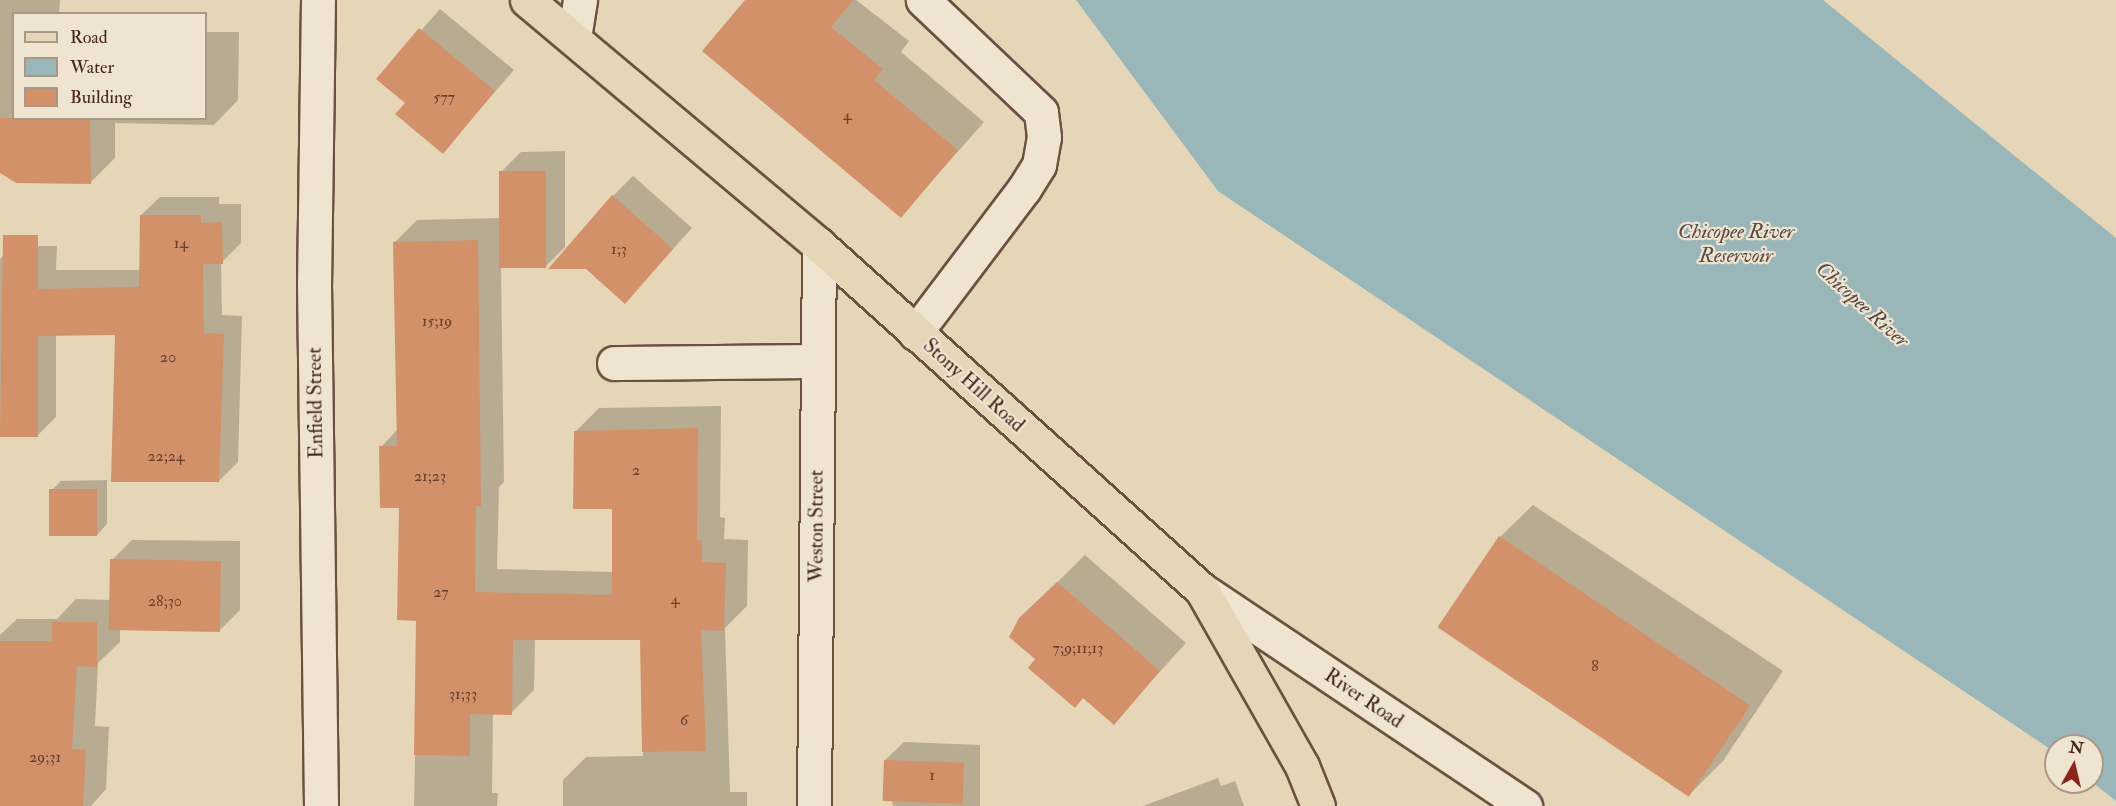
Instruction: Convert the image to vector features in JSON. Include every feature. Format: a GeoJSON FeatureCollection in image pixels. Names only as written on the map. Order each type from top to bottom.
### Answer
{"type":"FeatureCollection","features":[{"type":"Feature","properties":{"kind":"main road","name":"Stony Hill Road"},"geometry":{"type":"LineString","coordinates":[[526,0],[566,31],[819,245],[1202,590],[1302,765],[1318,806]]}},
{"type":"Feature","properties":{"kind":"street","name":"Enfield Street"},"geometry":{"type":"LineString","coordinates":[[318,0],[314,284],[321,806]]}},
{"type":"Feature","properties":{"kind":"street"},"geometry":{"type":"LineString","coordinates":[[566,31],[580,0]]}},
{"type":"Feature","properties":{"kind":"street"},"geometry":{"type":"LineString","coordinates":[[915,333],[1024,189],[1039,165],[1044,137],[1041,112],[923,0]]}},
{"type":"Feature","properties":{"kind":"street","name":"Weston Street"},"geometry":{"type":"LineString","coordinates":[[814,806],[819,245]]}},
{"type":"Feature","properties":{"kind":"street"},"geometry":{"type":"LineString","coordinates":[[614,363],[818,361]]}},
{"type":"Feature","properties":{"kind":"street","name":"River Road"},"geometry":{"type":"LineString","coordinates":[[1202,590],[1526,806]]}},
{"type":"Feature","properties":{"kind":"water","name":"Chicopee River Reservoir"},"geometry":{"type":"Polygon","coordinates":[[[1076,0],[1823,0],[2116,238],[2116,801],[2104,792],[2104,734],[2044,734],[2044,745],[1218,191],[1076,0]]]}},
{"type":"Feature","properties":{"kind":"building"},"geometry":{"type":"Polygon","coordinates":[[[745,0],[853,0],[831,27],[883,69],[874,80],[958,150],[901,218],[702,51],[745,0]]]}},
{"type":"Feature","properties":{"kind":"building"},"geometry":{"type":"Polygon","coordinates":[[[419,28],[495,91],[443,154],[395,114],[405,103],[376,79],[419,28]]]}},
{"type":"Feature","properties":{"kind":"building"},"geometry":{"type":"Polygon","coordinates":[[[0,118],[90,120],[91,184],[16,183],[0,173],[0,118]]]}},
{"type":"Feature","properties":{"kind":"building"},"geometry":{"type":"Polygon","coordinates":[[[499,171],[546,171],[546,268],[499,268],[499,171]]]}},
{"type":"Feature","properties":{"kind":"building"},"geometry":{"type":"Polygon","coordinates":[[[612,195],[673,249],[625,304],[586,269],[548,269],[612,195]]]}},
{"type":"Feature","properties":{"kind":"building"},"geometry":{"type":"Polygon","coordinates":[[[140,215],[201,215],[201,223],[222,222],[223,264],[203,264],[204,333],[224,334],[219,482],[111,482],[115,335],[38,336],[38,437],[0,437],[3,235],[38,235],[38,289],[139,287],[140,215]]]}},
{"type":"Feature","properties":{"kind":"building"},"geometry":{"type":"Polygon","coordinates":[[[478,240],[481,506],[476,506],[475,592],[612,595],[612,509],[573,509],[574,431],[698,428],[697,540],[702,541],[702,562],[726,563],[724,631],[701,630],[706,751],[642,752],[640,640],[513,640],[512,715],[470,714],[470,756],[414,755],[416,621],[397,620],[399,508],[380,508],[379,446],[397,446],[393,242],[478,240]]]}},
{"type":"Feature","properties":{"kind":"building"},"geometry":{"type":"Polygon","coordinates":[[[49,489],[97,489],[97,536],[49,536],[49,489]]]}},
{"type":"Feature","properties":{"kind":"building"},"geometry":{"type":"Polygon","coordinates":[[[1499,536],[1750,705],[1689,797],[1437,627],[1499,536]]]}},
{"type":"Feature","properties":{"kind":"building"},"geometry":{"type":"Polygon","coordinates":[[[110,559],[221,561],[220,632],[109,630],[110,559]]]}},
{"type":"Feature","properties":{"kind":"building"},"geometry":{"type":"Polygon","coordinates":[[[1057,582],[1160,671],[1114,725],[1083,698],[1075,708],[1028,668],[1035,659],[1009,637],[1019,618],[1057,582]]]}},
{"type":"Feature","properties":{"kind":"building"},"geometry":{"type":"Polygon","coordinates":[[[52,622],[97,622],[97,667],[77,666],[72,749],[86,750],[83,806],[0,806],[0,641],[52,641],[52,622]]]}},
{"type":"Feature","properties":{"kind":"building"},"geometry":{"type":"Polygon","coordinates":[[[884,760],[964,763],[963,804],[883,801],[884,760]]]}},
{"type":"Feature","properties":{"kind":"water label","name":"Chicopee River"},"geometry":{"type":"Point","coordinates":[1862,305]}}]}
